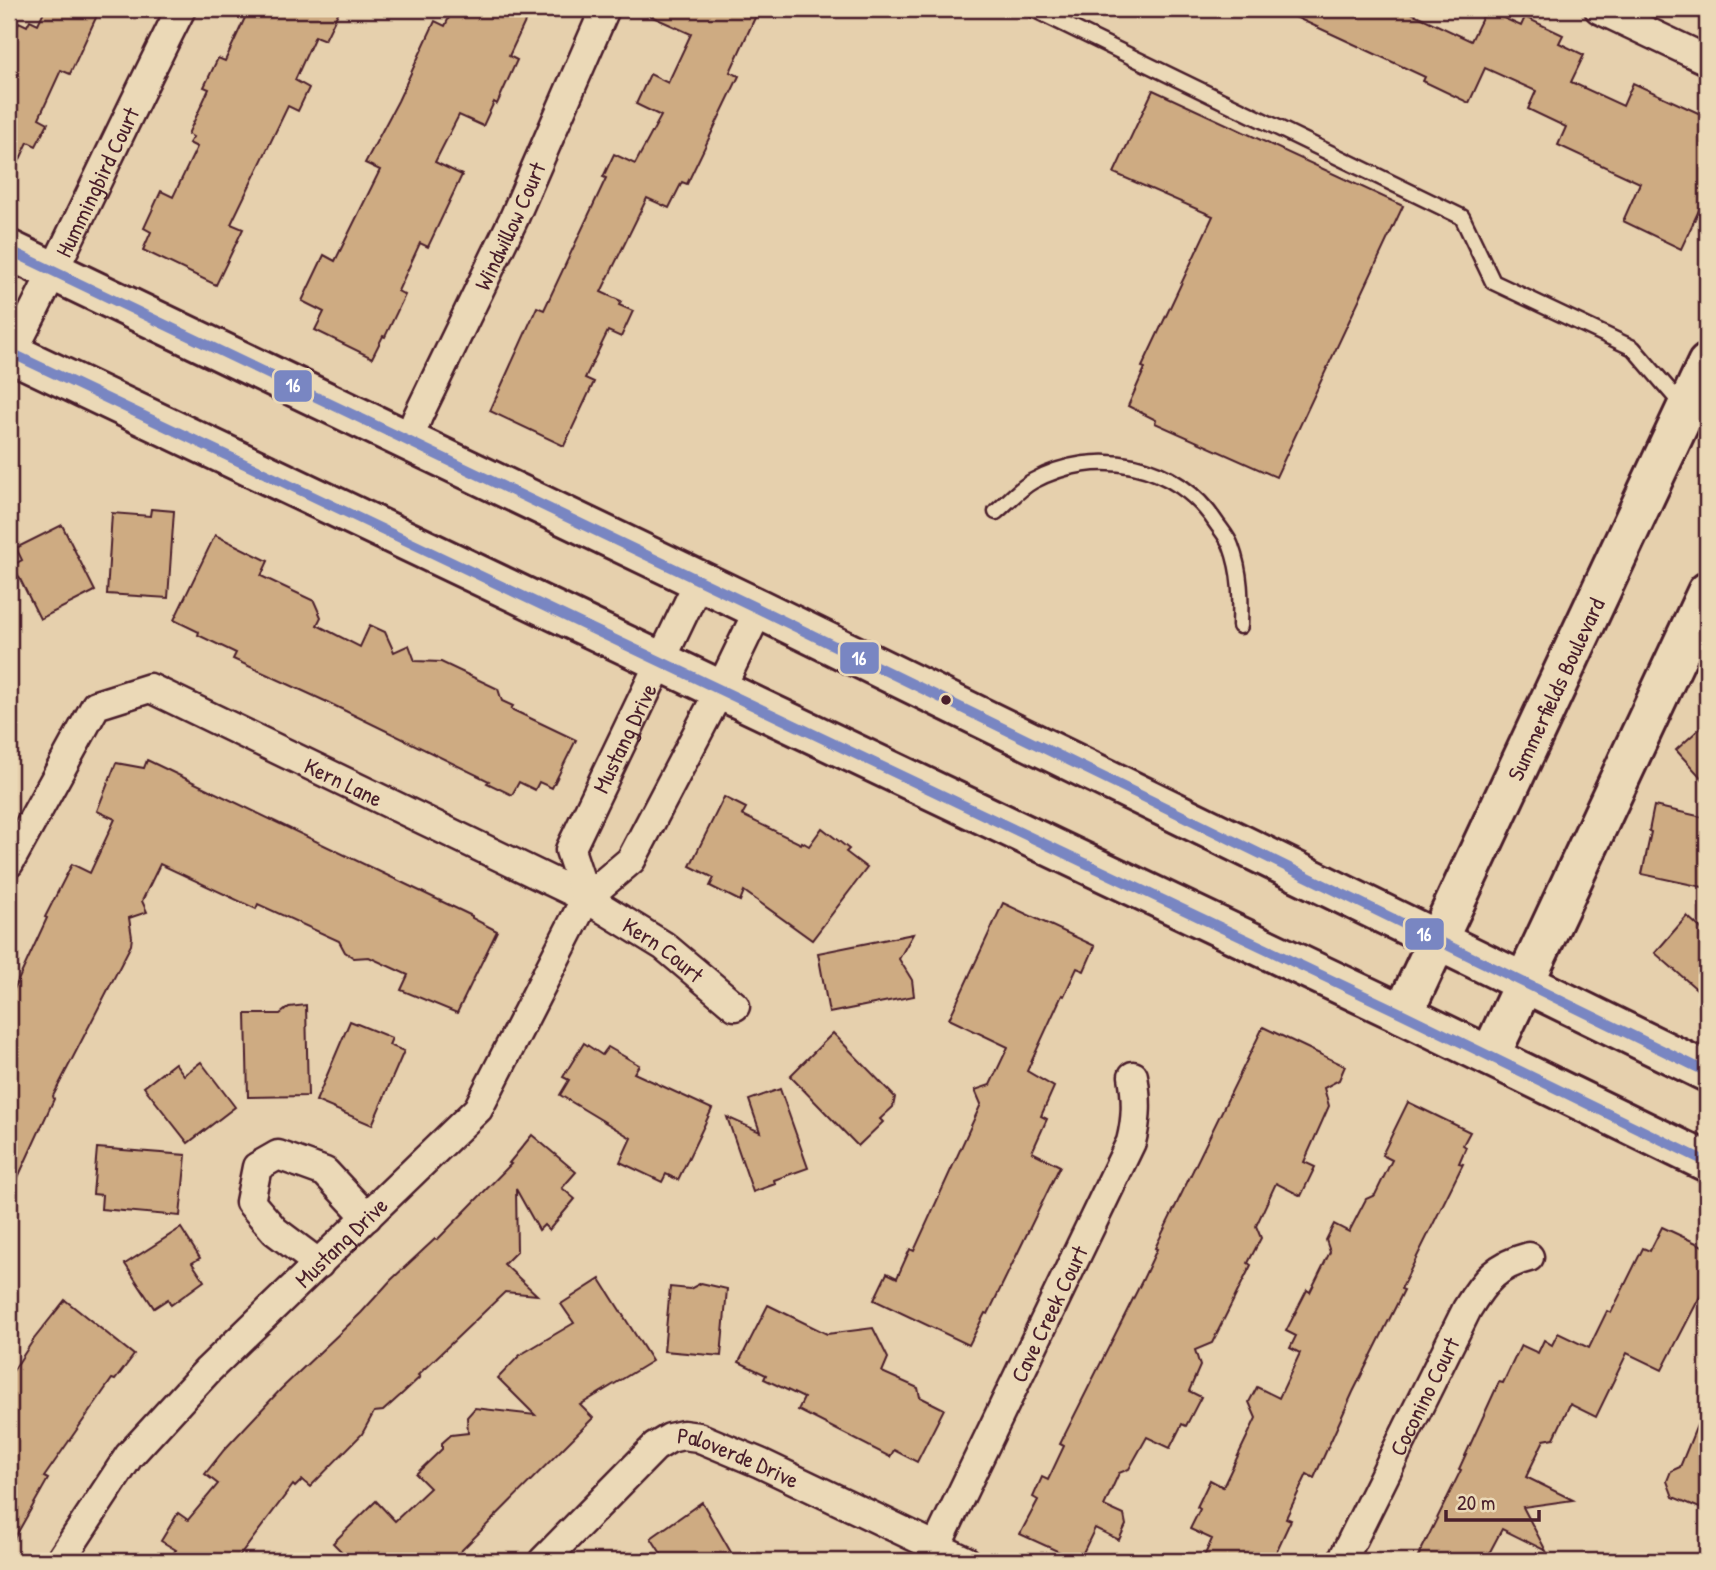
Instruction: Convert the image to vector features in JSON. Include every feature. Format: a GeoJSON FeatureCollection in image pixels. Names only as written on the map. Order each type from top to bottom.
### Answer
{"type":"FeatureCollection","features":[{"type":"Feature","properties":{"kind":"main road"},"geometry":{"type":"LineString","coordinates":[[9,250],[759,609],[1707,1072]]}},
{"type":"Feature","properties":{"kind":"main road"},"geometry":{"type":"LineString","coordinates":[[10,353],[1403,1014],[1707,1162]]}},
{"type":"Feature","properties":{"kind":"main road","name":"Summerfields Boulevard"},"geometry":{"type":"LineString","coordinates":[[1403,1014],[1697,414],[1707,364]]}},
{"type":"Feature","properties":{"kind":"main road"},"geometry":{"type":"LineString","coordinates":[[1490,1056],[1707,592]]}},
{"type":"Feature","properties":{"kind":"street","name":"Hummingbird Court"},"geometry":{"type":"LineString","coordinates":[[10,353],[54,272],[134,100],[181,9]]}},
{"type":"Feature","properties":{"kind":"street","name":"Windwillow Court"},"geometry":{"type":"LineString","coordinates":[[408,441],[514,218],[605,9]]}},
{"type":"Feature","properties":{"kind":"street"},"geometry":{"type":"LineString","coordinates":[[1599,9],[1707,60]]}},
{"type":"Feature","properties":{"kind":"street","name":"Mustang Drive"},"geometry":{"type":"LineString","coordinates":[[586,898],[570,850],[699,581]]}},
{"type":"Feature","properties":{"kind":"street","name":"Mustang Drive"},"geometry":{"type":"LineString","coordinates":[[60,1561],[130,1456],[208,1370],[478,1109],[586,898],[631,860],[759,609]]}},
{"type":"Feature","properties":{"kind":"street","name":"Kern Lane"},"geometry":{"type":"LineString","coordinates":[[9,863],[96,705],[150,688],[586,898]]}},
{"type":"Feature","properties":{"kind":"street","name":"Kern Court"},"geometry":{"type":"LineString","coordinates":[[586,898],[664,947],[735,1006]]}},
{"type":"Feature","properties":{"kind":"street","name":"Cave Creek Court"},"geometry":{"type":"LineString","coordinates":[[936,1547],[1131,1142],[1137,1098],[1133,1076]]}},
{"type":"Feature","properties":{"kind":"street"},"geometry":{"type":"LineString","coordinates":[[319,1264],[275,1231],[250,1202],[257,1167],[278,1155],[325,1172],[367,1217]]}},
{"type":"Feature","properties":{"kind":"street","name":"Coconino Court"},"geometry":{"type":"LineString","coordinates":[[1342,1561],[1480,1287],[1509,1262],[1529,1257]]}},
{"type":"Feature","properties":{"kind":"street","name":"Paloverde Drive"},"geometry":{"type":"LineString","coordinates":[[543,1561],[655,1447],[670,1438],[684,1435],[698,1437],[760,1463],[966,1561]]}},
{"type":"Feature","properties":{"kind":"lane"},"geometry":{"type":"LineString","coordinates":[[1032,9],[1462,217],[1493,282],[1633,348],[1697,414]]}},
{"type":"Feature","properties":{"kind":"lane"},"geometry":{"type":"LineString","coordinates":[[996,512],[1032,482],[1076,464],[1122,463],[1167,477],[1205,505],[1230,544],[1241,584],[1240,626]]}},
{"type":"Feature","properties":{"kind":"building"},"geometry":{"type":"Polygon","coordinates":[[[45,9],[100,9],[70,74],[61,70],[39,118],[48,123],[36,146],[28,142],[9,183],[9,45],[19,22],[27,26],[30,20],[38,24],[45,9]]]}},
{"type":"Feature","properties":{"kind":"building"},"geometry":{"type":"Polygon","coordinates":[[[249,9],[340,9],[325,40],[315,36],[295,80],[309,88],[298,111],[288,106],[231,224],[243,229],[216,285],[143,250],[151,232],[144,228],[161,191],[173,197],[197,147],[189,143],[193,137],[188,134],[209,89],[204,87],[218,58],[225,61],[249,9]]]}},
{"type":"Feature","properties":{"kind":"building"},"geometry":{"type":"Polygon","coordinates":[[[453,9],[531,9],[509,56],[517,60],[497,104],[494,102],[483,126],[459,115],[435,162],[462,175],[428,247],[420,243],[398,291],[405,295],[372,358],[315,330],[324,312],[302,301],[324,255],[335,261],[380,170],[365,163],[398,101],[435,21],[445,26],[453,9]]]}},
{"type":"Feature","properties":{"kind":"building"},"geometry":{"type":"Polygon","coordinates":[[[635,9],[759,9],[730,72],[739,76],[687,184],[682,182],[669,208],[647,198],[601,292],[621,301],[619,305],[633,311],[621,337],[608,331],[585,378],[594,382],[564,446],[490,411],[537,307],[544,310],[606,178],[603,177],[614,154],[635,164],[661,116],[636,104],[650,74],[668,83],[691,34],[635,9]]]}},
{"type":"Feature","properties":{"kind":"building"},"geometry":{"type":"Polygon","coordinates":[[[1278,9],[1403,9],[1471,41],[1486,10],[1521,26],[1525,17],[1563,35],[1559,43],[1584,55],[1571,82],[1623,106],[1633,83],[1707,117],[1707,193],[1681,249],[1623,221],[1640,183],[1558,145],[1566,127],[1528,109],[1536,91],[1485,68],[1469,103],[1423,81],[1425,77],[1278,9]]]}},
{"type":"Feature","properties":{"kind":"building"},"geometry":{"type":"Polygon","coordinates":[[[1153,90],[1403,206],[1276,477],[1155,423],[1156,420],[1128,406],[1145,368],[1142,367],[1213,216],[1114,173],[1153,90]]]}},
{"type":"Feature","properties":{"kind":"building"},"geometry":{"type":"Polygon","coordinates":[[[151,509],[174,511],[168,598],[107,594],[112,513],[150,516],[151,509]]]}},
{"type":"Feature","properties":{"kind":"building"},"geometry":{"type":"Polygon","coordinates":[[[62,525],[95,591],[40,619],[13,565],[22,560],[16,548],[62,525]]]}},
{"type":"Feature","properties":{"kind":"building"},"geometry":{"type":"Polygon","coordinates":[[[215,535],[268,561],[261,576],[314,601],[321,617],[317,625],[360,647],[370,625],[385,632],[394,652],[409,645],[415,661],[441,662],[498,689],[502,701],[513,706],[511,709],[576,740],[552,788],[539,782],[535,790],[519,782],[512,795],[487,783],[489,781],[325,701],[233,659],[236,653],[174,620],[215,535]]]}},
{"type":"Feature","properties":{"kind":"building"},"geometry":{"type":"Polygon","coordinates":[[[1707,722],[1707,784],[1676,750],[1707,722]]]}},
{"type":"Feature","properties":{"kind":"building"},"geometry":{"type":"Polygon","coordinates":[[[147,760],[472,916],[497,931],[457,1013],[401,990],[408,975],[369,957],[354,958],[345,952],[339,941],[258,904],[256,909],[160,864],[142,901],[147,912],[129,918],[131,945],[53,1096],[54,1099],[9,1197],[9,1000],[47,918],[45,917],[72,864],[90,873],[115,819],[97,811],[116,763],[144,768],[147,760]]]}},
{"type":"Feature","properties":{"kind":"building"},"geometry":{"type":"Polygon","coordinates":[[[724,797],[746,808],[742,815],[801,844],[802,842],[809,846],[822,828],[849,849],[846,852],[867,868],[812,940],[744,891],[740,901],[710,886],[714,878],[690,866],[724,797]]]}},
{"type":"Feature","properties":{"kind":"building"},"geometry":{"type":"Polygon","coordinates":[[[1654,806],[1707,818],[1707,888],[1642,874],[1654,806]]]}},
{"type":"Feature","properties":{"kind":"building"},"geometry":{"type":"Polygon","coordinates":[[[1003,903],[1095,946],[1084,971],[1077,968],[1064,996],[1062,995],[1027,1071],[1054,1087],[1041,1116],[1047,1119],[1032,1152],[1060,1166],[988,1314],[985,1313],[969,1345],[874,1300],[887,1273],[897,1278],[910,1249],[914,1251],[981,1104],[975,1090],[990,1085],[1008,1047],[949,1019],[1003,903]]]}},
{"type":"Feature","properties":{"kind":"building"},"geometry":{"type":"Polygon","coordinates":[[[1687,916],[1707,934],[1707,998],[1655,953],[1687,916]]]}},
{"type":"Feature","properties":{"kind":"building"},"geometry":{"type":"Polygon","coordinates":[[[913,934],[899,959],[912,980],[914,996],[829,1013],[818,953],[913,934]]]}},
{"type":"Feature","properties":{"kind":"building"},"geometry":{"type":"Polygon","coordinates":[[[306,1005],[308,1096],[248,1097],[246,1014],[280,1014],[289,1007],[306,1005]]]}},
{"type":"Feature","properties":{"kind":"building"},"geometry":{"type":"Polygon","coordinates":[[[350,1021],[392,1038],[389,1045],[404,1051],[372,1125],[316,1101],[350,1021]]]}},
{"type":"Feature","properties":{"kind":"building"},"geometry":{"type":"Polygon","coordinates":[[[1263,1027],[1345,1066],[1339,1080],[1324,1088],[1329,1106],[1304,1162],[1315,1167],[1301,1196],[1276,1183],[1256,1226],[1261,1238],[1248,1263],[1251,1265],[1212,1343],[1195,1350],[1200,1366],[1189,1391],[1201,1397],[1186,1426],[1182,1424],[1170,1448],[1147,1437],[1129,1469],[1119,1473],[1104,1506],[1124,1515],[1126,1525],[1119,1540],[1095,1528],[1079,1561],[1020,1534],[1038,1500],[1033,1497],[1042,1477],[1048,1480],[1064,1446],[1060,1444],[1143,1279],[1157,1249],[1155,1248],[1263,1027]]]}},
{"type":"Feature","properties":{"kind":"building"},"geometry":{"type":"Polygon","coordinates":[[[833,1033],[895,1097],[893,1107],[880,1119],[883,1122],[858,1146],[790,1076],[833,1033]]]}},
{"type":"Feature","properties":{"kind":"building"},"geometry":{"type":"Polygon","coordinates":[[[584,1043],[602,1055],[608,1047],[639,1065],[634,1073],[712,1109],[678,1180],[666,1174],[662,1182],[620,1162],[631,1138],[560,1095],[569,1080],[563,1077],[584,1043]]]}},
{"type":"Feature","properties":{"kind":"building"},"geometry":{"type":"Polygon","coordinates":[[[201,1062],[235,1107],[188,1143],[144,1087],[175,1063],[184,1075],[201,1062]]]}},
{"type":"Feature","properties":{"kind":"building"},"geometry":{"type":"Polygon","coordinates":[[[780,1089],[808,1168],[774,1180],[775,1184],[753,1192],[727,1117],[760,1132],[749,1100],[780,1089]]]}},
{"type":"Feature","properties":{"kind":"building"},"geometry":{"type":"Polygon","coordinates":[[[1408,1102],[1470,1132],[1463,1145],[1466,1147],[1459,1163],[1463,1164],[1401,1289],[1404,1290],[1314,1478],[1307,1474],[1286,1518],[1291,1520],[1272,1561],[1202,1561],[1212,1539],[1190,1529],[1200,1509],[1197,1507],[1210,1480],[1223,1487],[1256,1418],[1249,1402],[1257,1387],[1279,1398],[1300,1353],[1290,1348],[1296,1336],[1286,1331],[1330,1252],[1326,1240],[1334,1224],[1349,1232],[1366,1199],[1375,1195],[1392,1160],[1382,1155],[1408,1102]]]}},
{"type":"Feature","properties":{"kind":"building"},"geometry":{"type":"Polygon","coordinates":[[[532,1135],[576,1172],[562,1188],[575,1199],[549,1230],[544,1225],[539,1230],[516,1189],[517,1251],[504,1264],[537,1295],[505,1292],[418,1375],[420,1377],[403,1393],[383,1411],[374,1412],[362,1434],[310,1487],[302,1480],[295,1487],[293,1485],[236,1561],[167,1561],[176,1550],[161,1541],[178,1513],[188,1520],[218,1484],[205,1474],[224,1450],[391,1280],[437,1240],[511,1164],[509,1163],[532,1135]]]}},
{"type":"Feature","properties":{"kind":"building"},"geometry":{"type":"Polygon","coordinates":[[[97,1148],[186,1155],[180,1216],[101,1209],[102,1195],[93,1194],[97,1148]]]}},
{"type":"Feature","properties":{"kind":"building"},"geometry":{"type":"Polygon","coordinates":[[[1662,1227],[1707,1248],[1707,1263],[1702,1273],[1707,1283],[1662,1370],[1627,1353],[1596,1417],[1570,1404],[1554,1438],[1544,1440],[1526,1477],[1573,1500],[1523,1507],[1546,1551],[1502,1529],[1485,1561],[1416,1561],[1461,1470],[1459,1469],[1499,1382],[1503,1383],[1521,1345],[1538,1353],[1544,1340],[1552,1345],[1558,1333],[1589,1348],[1607,1311],[1611,1313],[1643,1248],[1650,1251],[1662,1227]]]}},
{"type":"Feature","properties":{"kind":"building"},"geometry":{"type":"Polygon","coordinates":[[[181,1228],[200,1258],[192,1263],[204,1281],[171,1305],[168,1299],[154,1308],[125,1264],[181,1228]]]}},
{"type":"Feature","properties":{"kind":"building"},"geometry":{"type":"Polygon","coordinates":[[[600,1279],[652,1361],[580,1405],[593,1418],[451,1561],[351,1561],[333,1543],[376,1501],[395,1521],[430,1488],[416,1474],[442,1449],[442,1443],[451,1435],[468,1433],[467,1417],[475,1408],[535,1415],[498,1378],[520,1355],[574,1323],[561,1304],[600,1279]]]}},
{"type":"Feature","properties":{"kind":"building"},"geometry":{"type":"Polygon","coordinates":[[[701,1283],[727,1289],[721,1356],[664,1351],[670,1287],[690,1289],[701,1283]]]}},
{"type":"Feature","properties":{"kind":"building"},"geometry":{"type":"Polygon","coordinates":[[[65,1300],[134,1355],[115,1380],[112,1379],[44,1477],[48,1479],[9,1548],[9,1377],[34,1339],[65,1300]]]}},
{"type":"Feature","properties":{"kind":"building"},"geometry":{"type":"Polygon","coordinates":[[[768,1305],[827,1334],[873,1328],[888,1358],[882,1372],[918,1388],[920,1397],[944,1409],[917,1462],[894,1450],[890,1457],[798,1410],[804,1398],[764,1379],[766,1375],[739,1362],[768,1305]]]}},
{"type":"Feature","properties":{"kind":"building"},"geometry":{"type":"Polygon","coordinates":[[[1706,1403],[1707,1511],[1673,1497],[1667,1481],[1671,1471],[1680,1467],[1706,1403]]]}},
{"type":"Feature","properties":{"kind":"building"},"geometry":{"type":"Polygon","coordinates":[[[702,1502],[736,1561],[666,1561],[651,1538],[702,1502]]]}},
{"type":"Feature","properties":{"kind":"transit line","name":"16"},"geometry":{"type":"LineString","coordinates":[[9,250],[759,609],[1707,1072]]}},
{"type":"Feature","properties":{"kind":"transit line","name":"16"},"geometry":{"type":"LineString","coordinates":[[9,352],[1403,1014],[1707,1162]]}}]}
